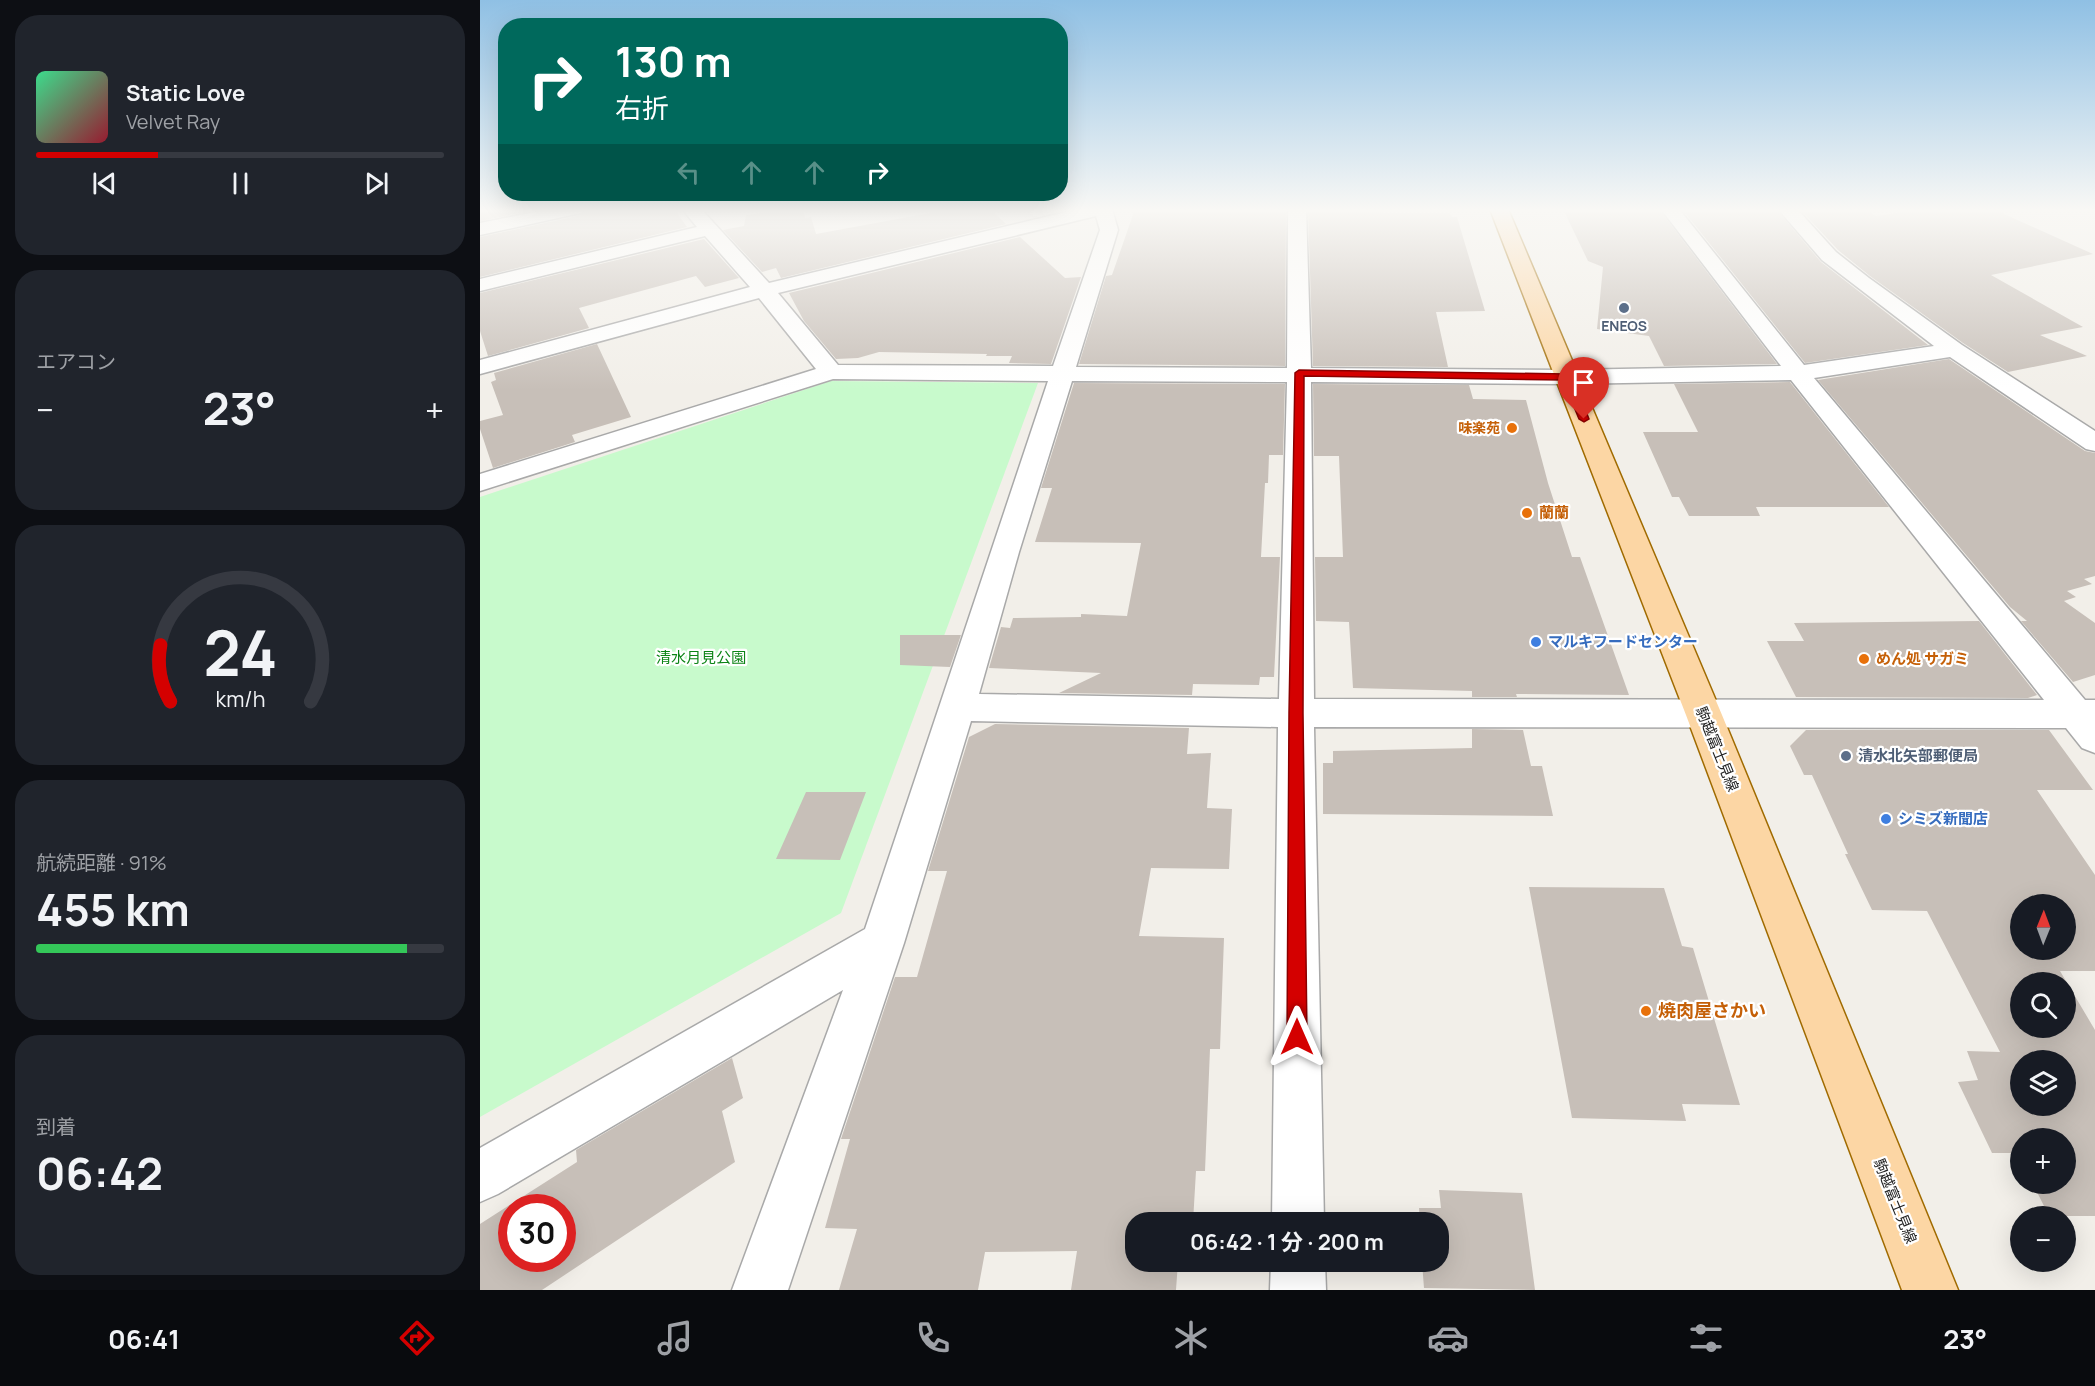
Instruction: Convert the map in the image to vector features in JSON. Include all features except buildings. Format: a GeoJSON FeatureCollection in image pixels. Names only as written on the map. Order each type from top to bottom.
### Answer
{"type":"FeatureCollection","features":[{"type":"Feature","properties":{"kind":"main road","name":"駒越富士見線"},"geometry":{"type":"LineString","coordinates":[[1523,269],[1704,715],[1930,1290]]}},
{"type":"Feature","properties":{"kind":"street"},"geometry":{"type":"LineString","coordinates":[[480,285],[545,269]]}},
{"type":"Feature","properties":{"kind":"street"},"geometry":{"type":"LineString","coordinates":[[745,269],[831,372]]}},
{"type":"Feature","properties":{"kind":"street"},"geometry":{"type":"LineString","coordinates":[[480,367],[764,290],[851,269]]}},
{"type":"Feature","properties":{"kind":"street"},"geometry":{"type":"LineString","coordinates":[[760,1290],[882,944],[958,707],[1004,552],[1096,269]]}},
{"type":"Feature","properties":{"kind":"street"},"geometry":{"type":"LineString","coordinates":[[1298,269],[1296,713],[1298,1212]]}},
{"type":"Feature","properties":{"kind":"street"},"geometry":{"type":"LineString","coordinates":[[1717,269],[1798,373],[2089,723]]}},
{"type":"Feature","properties":{"kind":"street"},"geometry":{"type":"LineString","coordinates":[[1847,269],[1954,350],[2095,443]]}},
{"type":"Feature","properties":{"kind":"street"},"geometry":{"type":"LineString","coordinates":[[480,483],[831,372],[1299,373],[1567,377],[1798,373],[1954,350]]}},
{"type":"Feature","properties":{"kind":"street"},"geometry":{"type":"LineString","coordinates":[[958,707],[1296,713],[1704,715],[2089,723]]}},
{"type":"Feature","properties":{"kind":"street"},"geometry":{"type":"LineString","coordinates":[[480,1176],[882,944]]}},
{"type":"Feature","properties":{"kind":"street"},"geometry":{"type":"LineString","coordinates":[[1298,1272],[1298,1290]]}},
{"type":"Feature","properties":{"kind":"green space","name":"清水月見公園"},"geometry":{"type":"Polygon","coordinates":[[[831,381],[1038,383],[841,913],[480,1117],[480,497],[831,381]]]}},
{"type":"Feature","properties":{"kind":"place","name":"ENEOS"},"geometry":{"type":"Point","coordinates":[1624,308]}},
{"type":"Feature","properties":{"kind":"place","name":"味楽苑"},"geometry":{"type":"Point","coordinates":[1512,428]}},
{"type":"Feature","properties":{"kind":"place","name":"蘭蘭"},"geometry":{"type":"Point","coordinates":[1527,513]}},
{"type":"Feature","properties":{"kind":"place","name":"マルキフードセンター"},"geometry":{"type":"Point","coordinates":[1536,642]}},
{"type":"Feature","properties":{"kind":"place","name":"めん処 サガミ"},"geometry":{"type":"Point","coordinates":[1864,659]}},
{"type":"Feature","properties":{"kind":"place","name":"清水北矢部郵便局"},"geometry":{"type":"Point","coordinates":[1846,756]}},
{"type":"Feature","properties":{"kind":"place","name":"シミズ新聞店"},"geometry":{"type":"Point","coordinates":[1886,819]}},
{"type":"Feature","properties":{"kind":"place","name":"焼肉屋さかい"},"geometry":{"type":"Point","coordinates":[1646,1011]}},
{"type":"Feature","properties":{"kind":"route"},"geometry":{"type":"LineString","coordinates":[[1297,1037],[1296,713],[1299,373],[1567,377],[1584,419]]}}]}
